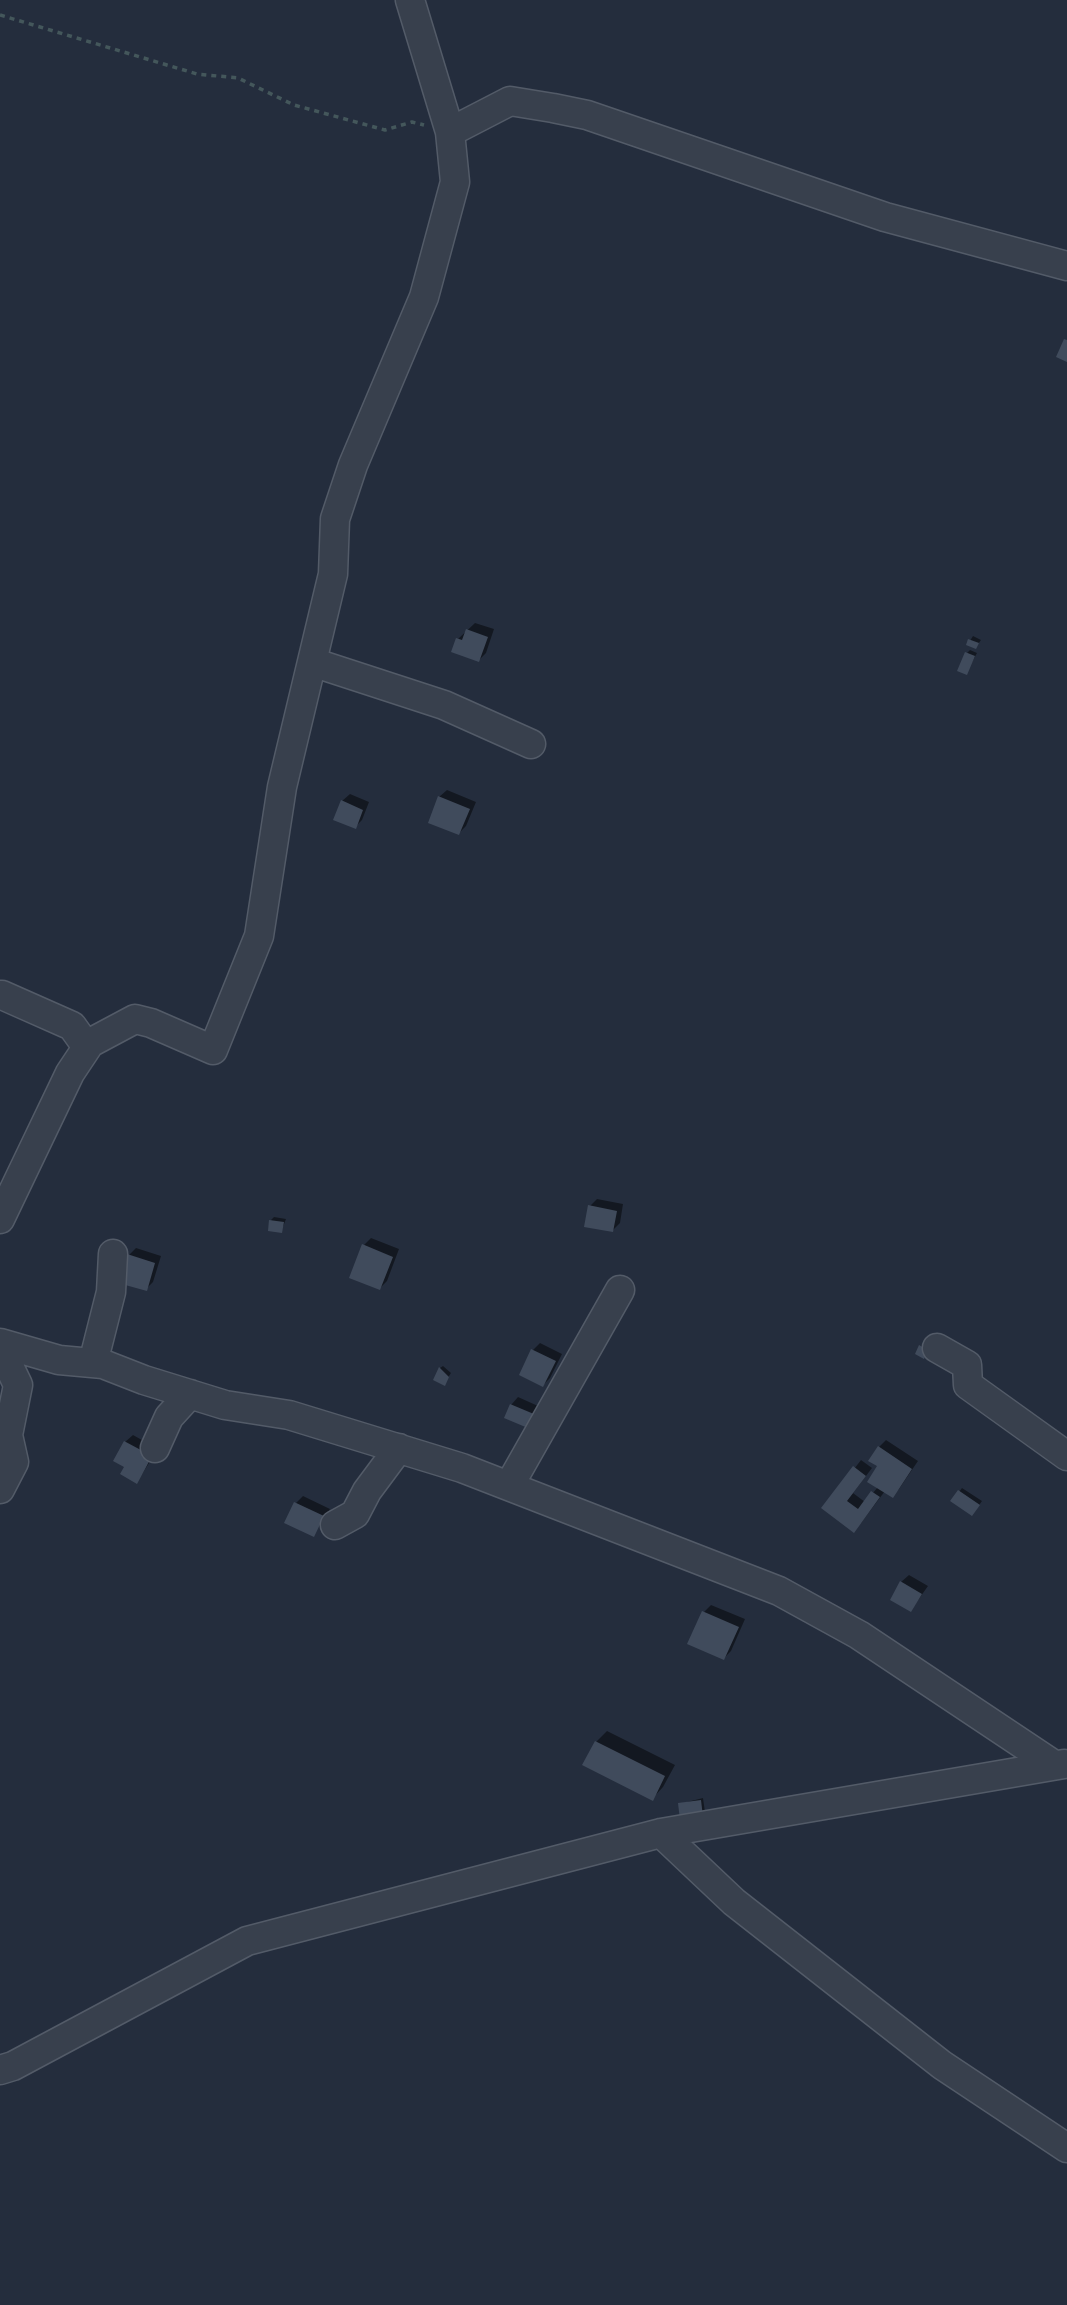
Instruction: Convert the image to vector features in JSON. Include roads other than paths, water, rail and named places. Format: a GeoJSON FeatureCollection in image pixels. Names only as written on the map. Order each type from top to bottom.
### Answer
{"type":"FeatureCollection","features":[{"type":"Feature","properties":{"kind":"street"},"geometry":{"type":"LineString","coordinates":[[0,1219],[70,1073],[87,1048],[135,1019],[151,1023],[213,1050],[259,936],[282,788],[333,574],[335,519],[353,465],[424,296],[455,182],[450,132],[410,0]]}},
{"type":"Feature","properties":{"kind":"street"},"geometry":{"type":"LineString","coordinates":[[450,132],[510,101],[576,113],[885,217],[1067,266]]}},
{"type":"Feature","properties":{"kind":"street"},"geometry":{"type":"LineString","coordinates":[[312,662],[444,705],[530,744]]}},
{"type":"Feature","properties":{"kind":"street"},"geometry":{"type":"LineString","coordinates":[[2,995],[72,1026],[87,1048]]}},
{"type":"Feature","properties":{"kind":"street"},"geometry":{"type":"LineString","coordinates":[[93,1363],[111,1292],[113,1254]]}},
{"type":"Feature","properties":{"kind":"street"},"geometry":{"type":"LineString","coordinates":[[509,1486],[620,1290]]}},
{"type":"Feature","properties":{"kind":"street"},"geometry":{"type":"LineString","coordinates":[[0,1489],[15,1462],[8,1435],[18,1385],[8,1362],[7,1346],[59,1360],[93,1363],[225,1405],[289,1416],[399,1448],[509,1486],[779,1591],[859,1635],[1061,1764]]}},
{"type":"Feature","properties":{"kind":"street"},"geometry":{"type":"LineString","coordinates":[[937,1348],[967,1365],[968,1385],[1067,1456]]}},
{"type":"Feature","properties":{"kind":"street"},"geometry":{"type":"LineString","coordinates":[[155,1448],[169,1417],[190,1394]]}},
{"type":"Feature","properties":{"kind":"street"},"geometry":{"type":"LineString","coordinates":[[335,1525],[355,1514],[366,1491],[399,1448]]}},
{"type":"Feature","properties":{"kind":"street"},"geometry":{"type":"LineString","coordinates":[[0,2070],[13,2066],[247,1941],[661,1833],[1061,1764]]}},
{"type":"Feature","properties":{"kind":"street"},"geometry":{"type":"LineString","coordinates":[[661,1833],[734,1902],[942,2065],[1067,2148]]}}]}
